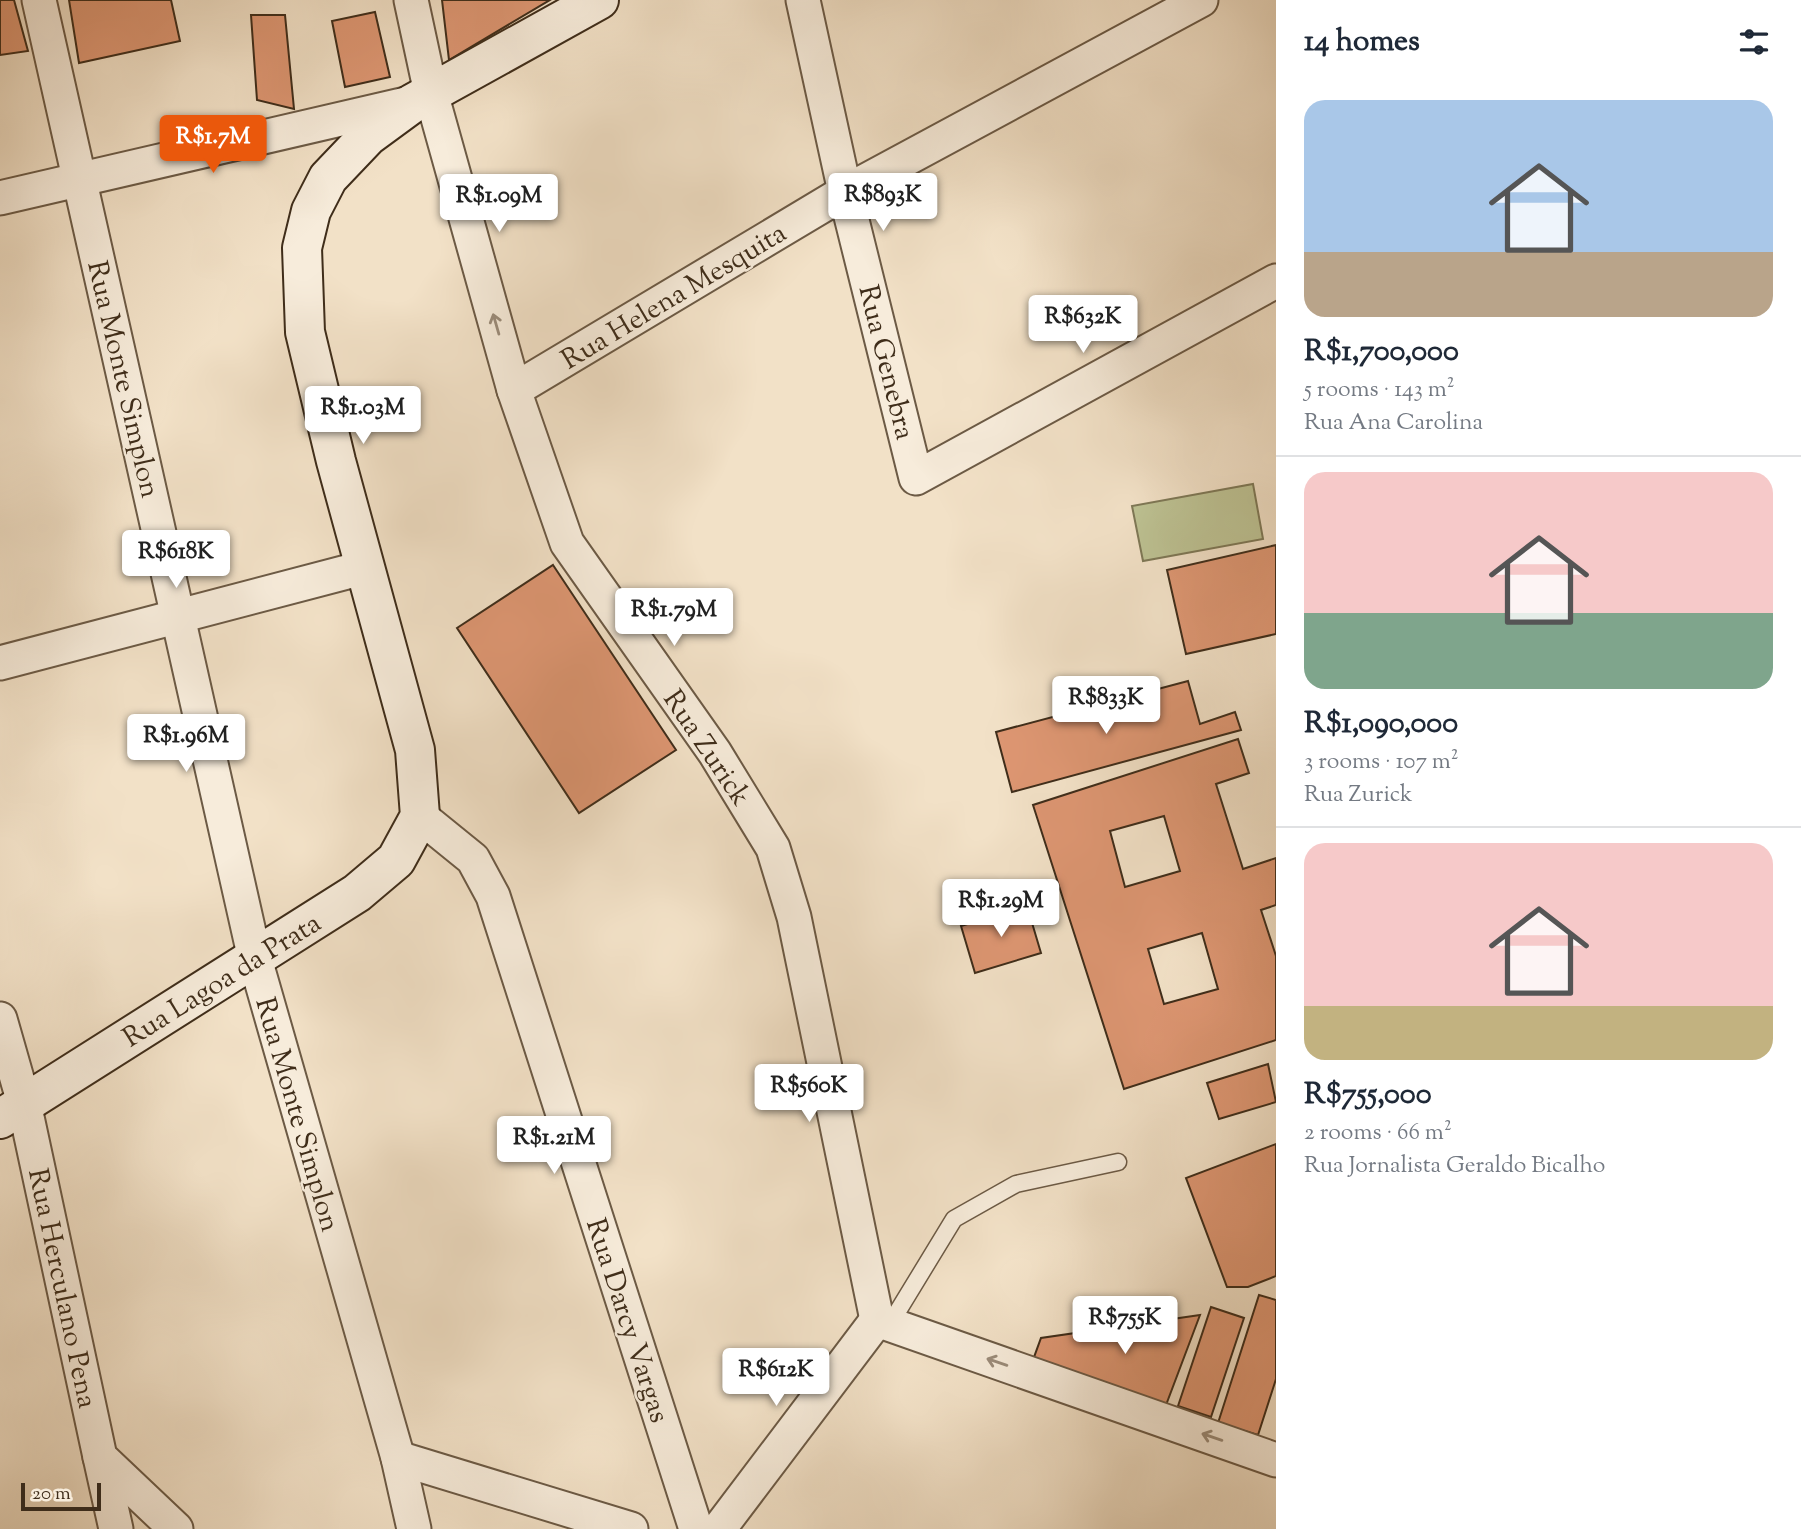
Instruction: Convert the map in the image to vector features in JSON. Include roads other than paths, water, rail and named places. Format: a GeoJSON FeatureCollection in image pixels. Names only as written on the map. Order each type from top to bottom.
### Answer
{"type":"FeatureCollection","features":[{"type":"Feature","properties":{"kind":"street","name":"Rua Monte Simplon"},"geometry":{"type":"LineString","coordinates":[[39,0],[255,959],[398,1458],[414,1529]]}},
{"type":"Feature","properties":{"kind":"street","name":"Rua Zurick"},"geometry":{"type":"LineString","coordinates":[[411,0],[422,98],[514,390],[567,543],[715,753],[774,848],[794,917],[883,1322]]}},
{"type":"Feature","properties":{"kind":"street"},"geometry":{"type":"LineString","coordinates":[[420,816],[415,750],[336,461],[305,332],[302,248],[310,211],[328,178],[368,136],[422,98],[599,0]]}},
{"type":"Feature","properties":{"kind":"street","name":"Rua Genebra"},"geometry":{"type":"LineString","coordinates":[[803,0],[845,192],[916,478],[1276,281]]}},
{"type":"Feature","properties":{"kind":"street","name":"Rua Helena Mesquita"},"geometry":{"type":"LineString","coordinates":[[514,390],[845,192],[1201,0]]}},
{"type":"Feature","properties":{"kind":"street"},"geometry":{"type":"LineString","coordinates":[[0,198],[79,177],[422,98]]}},
{"type":"Feature","properties":{"kind":"street"},"geometry":{"type":"LineString","coordinates":[[0,663],[366,567]]}},
{"type":"Feature","properties":{"kind":"street","name":"Rua Lagoa da Prata"},"geometry":{"type":"LineString","coordinates":[[12,1111],[357,893],[396,860],[420,816]]}},
{"type":"Feature","properties":{"kind":"street","name":"Rua Darcy Vargas"},"geometry":{"type":"LineString","coordinates":[[420,816],[473,859],[493,895],[696,1529]]}},
{"type":"Feature","properties":{"kind":"street","name":"Rua Herculano Pena"},"geometry":{"type":"LineString","coordinates":[[0,1020],[12,1111],[116,1529]]}},
{"type":"Feature","properties":{"kind":"street"},"geometry":{"type":"LineString","coordinates":[[719,1529],[883,1322],[1276,1460]]}},
{"type":"Feature","properties":{"kind":"street"},"geometry":{"type":"LineString","coordinates":[[100,1457],[176,1529]]}},
{"type":"Feature","properties":{"kind":"street"},"geometry":{"type":"LineString","coordinates":[[398,1458],[631,1529]]}},
{"type":"Feature","properties":{"kind":"lane"},"geometry":{"type":"LineString","coordinates":[[883,1322],[954,1220],[1016,1184],[1118,1162]]}}]}
